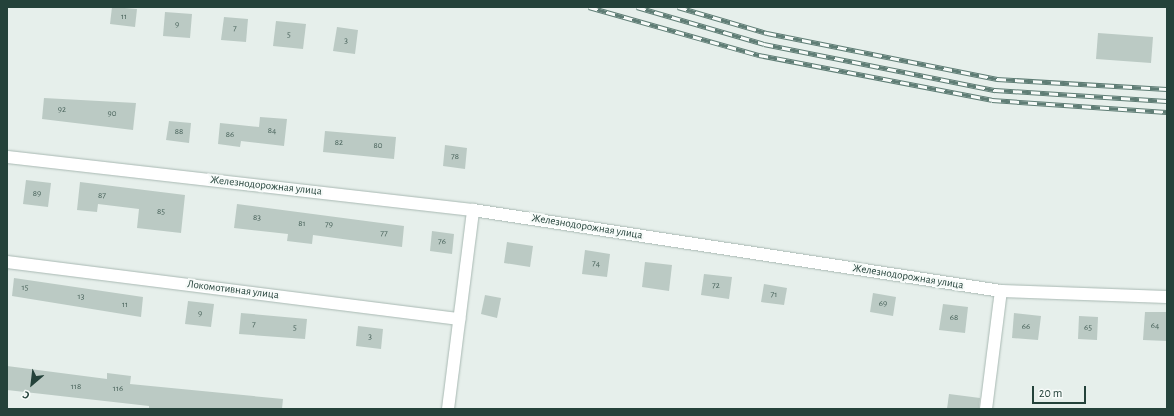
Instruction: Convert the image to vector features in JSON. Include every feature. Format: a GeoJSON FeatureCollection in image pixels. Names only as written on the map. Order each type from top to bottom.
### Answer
{"type":"FeatureCollection","features":[{"type":"Feature","properties":{"kind":"street","name":"Железнодорожная улица"},"geometry":{"type":"LineString","coordinates":[[7,157],[473,210],[1001,291],[1167,297]]}},
{"type":"Feature","properties":{"kind":"street"},"geometry":{"type":"LineString","coordinates":[[448,409],[473,210]]}},
{"type":"Feature","properties":{"kind":"street","name":"Локомотивная улица"},"geometry":{"type":"LineString","coordinates":[[7,262],[459,319]]}},
{"type":"Feature","properties":{"kind":"street"},"geometry":{"type":"LineString","coordinates":[[986,409],[1001,291]]}},
{"type":"Feature","properties":{"kind":"building"},"geometry":{"type":"Polygon","coordinates":[[[112,7],[137,9],[135,27],[110,24],[112,7]]]}},
{"type":"Feature","properties":{"kind":"building"},"geometry":{"type":"Polygon","coordinates":[[[165,12],[192,14],[190,38],[163,36],[165,12]]]}},
{"type":"Feature","properties":{"kind":"building"},"geometry":{"type":"Polygon","coordinates":[[[224,17],[248,19],[246,42],[221,40],[224,17]]]}},
{"type":"Feature","properties":{"kind":"building"},"geometry":{"type":"Polygon","coordinates":[[[276,21],[306,24],[303,49],[273,46],[276,21]]]}},
{"type":"Feature","properties":{"kind":"building"},"geometry":{"type":"Polygon","coordinates":[[[337,27],[358,30],[355,54],[333,51],[337,27]]]}},
{"type":"Feature","properties":{"kind":"building"},"geometry":{"type":"Polygon","coordinates":[[[1098,33],[1153,37],[1151,63],[1096,59],[1098,33]]]}},
{"type":"Feature","properties":{"kind":"building"},"geometry":{"type":"Polygon","coordinates":[[[44,98],[136,103],[133,130],[42,119],[44,98]]]}},
{"type":"Feature","properties":{"kind":"building"},"geometry":{"type":"Polygon","coordinates":[[[260,117],[287,119],[284,146],[241,141],[240,147],[218,144],[220,123],[259,127],[260,117]]]}},
{"type":"Feature","properties":{"kind":"building"},"geometry":{"type":"Polygon","coordinates":[[[169,121],[191,123],[189,143],[166,140],[169,121]]]}},
{"type":"Feature","properties":{"kind":"building"},"geometry":{"type":"Polygon","coordinates":[[[325,131],[396,137],[394,159],[323,152],[325,131]]]}},
{"type":"Feature","properties":{"kind":"building"},"geometry":{"type":"Polygon","coordinates":[[[445,145],[467,148],[465,169],[443,166],[445,145]]]}},
{"type":"Feature","properties":{"kind":"building"},"geometry":{"type":"Polygon","coordinates":[[[26,180],[51,183],[48,207],[23,204],[26,180]]]}},
{"type":"Feature","properties":{"kind":"building"},"geometry":{"type":"Polygon","coordinates":[[[80,182],[185,195],[181,233],[137,228],[139,209],[98,204],[97,212],[77,210],[80,182]]]}},
{"type":"Feature","properties":{"kind":"building"},"geometry":{"type":"Polygon","coordinates":[[[237,204],[404,226],[402,247],[313,235],[312,244],[287,241],[288,234],[234,228],[237,204]]]}},
{"type":"Feature","properties":{"kind":"building"},"geometry":{"type":"Polygon","coordinates":[[[432,231],[454,234],[452,254],[430,251],[432,231]]]}},
{"type":"Feature","properties":{"kind":"building"},"geometry":{"type":"Polygon","coordinates":[[[507,242],[533,246],[530,267],[504,263],[507,242]]]}},
{"type":"Feature","properties":{"kind":"building"},"geometry":{"type":"Polygon","coordinates":[[[585,250],[610,254],[607,277],[582,274],[585,250]]]}},
{"type":"Feature","properties":{"kind":"building"},"geometry":{"type":"Polygon","coordinates":[[[645,262],[672,265],[669,291],[642,287],[645,262]]]}},
{"type":"Feature","properties":{"kind":"building"},"geometry":{"type":"Polygon","coordinates":[[[704,274],[732,277],[729,299],[701,295],[704,274]]]}},
{"type":"Feature","properties":{"kind":"building"},"geometry":{"type":"Polygon","coordinates":[[[14,278],[143,297],[141,317],[12,296],[14,278]]]}},
{"type":"Feature","properties":{"kind":"building"},"geometry":{"type":"Polygon","coordinates":[[[764,284],[787,288],[784,305],[761,302],[764,284]]]}},
{"type":"Feature","properties":{"kind":"building"},"geometry":{"type":"Polygon","coordinates":[[[873,293],[896,297],[893,316],[870,312],[873,293]]]}},
{"type":"Feature","properties":{"kind":"building"},"geometry":{"type":"Polygon","coordinates":[[[485,295],[501,298],[497,318],[481,314],[485,295]]]}},
{"type":"Feature","properties":{"kind":"building"},"geometry":{"type":"Polygon","coordinates":[[[188,301],[214,304],[211,327],[185,324],[188,301]]]}},
{"type":"Feature","properties":{"kind":"building"},"geometry":{"type":"Polygon","coordinates":[[[943,304],[968,307],[965,333],[939,330],[943,304]]]}},
{"type":"Feature","properties":{"kind":"building"},"geometry":{"type":"Polygon","coordinates":[[[1145,312],[1167,312],[1167,341],[1143,340],[1145,312]]]}},
{"type":"Feature","properties":{"kind":"building"},"geometry":{"type":"Polygon","coordinates":[[[241,313],[307,319],[305,339],[239,334],[241,313]]]}},
{"type":"Feature","properties":{"kind":"building"},"geometry":{"type":"Polygon","coordinates":[[[1014,313],[1041,316],[1038,340],[1012,338],[1014,313]]]}},
{"type":"Feature","properties":{"kind":"building"},"geometry":{"type":"Polygon","coordinates":[[[1079,316],[1098,317],[1097,340],[1078,339],[1079,316]]]}},
{"type":"Feature","properties":{"kind":"building"},"geometry":{"type":"Polygon","coordinates":[[[358,326],[383,329],[381,349],[356,346],[358,326]]]}},
{"type":"Feature","properties":{"kind":"building"},"geometry":{"type":"Polygon","coordinates":[[[7,366],[107,379],[107,373],[131,376],[130,384],[283,399],[282,409],[149,409],[149,406],[7,390],[7,366]]]}},
{"type":"Feature","properties":{"kind":"building"},"geometry":{"type":"Polygon","coordinates":[[[949,394],[980,398],[979,409],[947,409],[949,394]]]}},
{"type":"Feature","properties":{"kind":"railway"},"geometry":{"type":"LineString","coordinates":[[589,7],[759,55],[992,100],[1167,112]]}},
{"type":"Feature","properties":{"kind":"railway"},"geometry":{"type":"LineString","coordinates":[[637,7],[764,44],[995,90],[1167,101]]}},
{"type":"Feature","properties":{"kind":"railway"},"geometry":{"type":"LineString","coordinates":[[678,7],[767,33],[997,79],[1167,89]]}}]}
